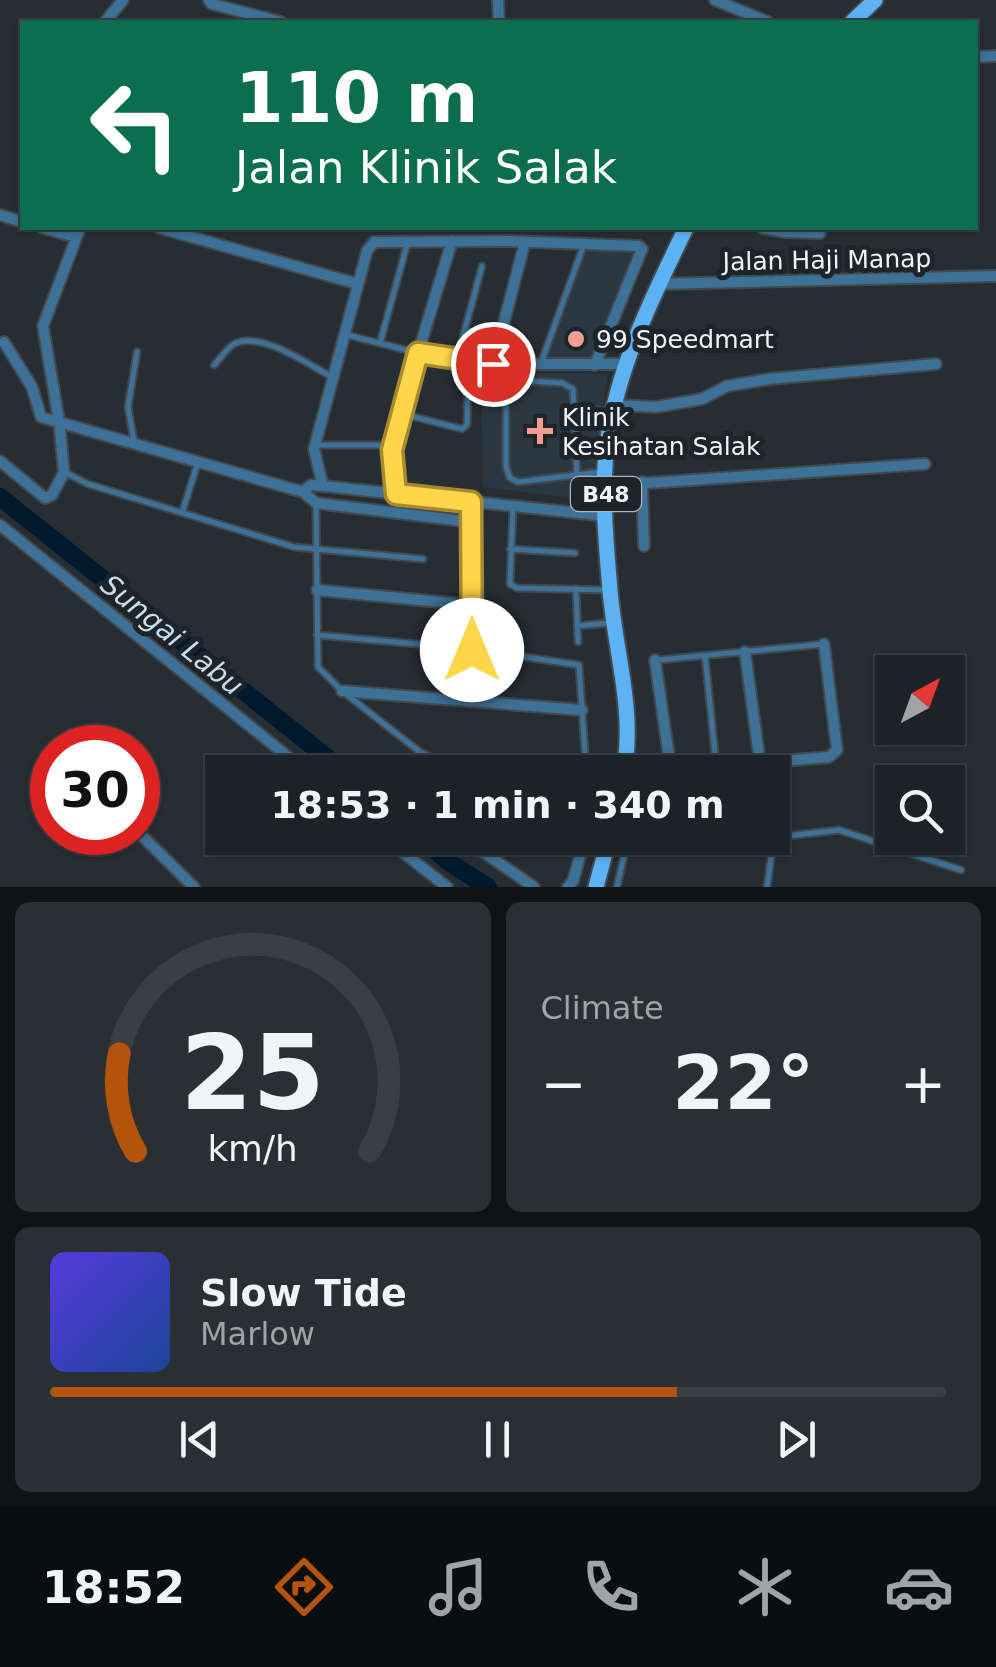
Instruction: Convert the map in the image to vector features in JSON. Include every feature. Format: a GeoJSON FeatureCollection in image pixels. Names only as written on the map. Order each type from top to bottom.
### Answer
{"type":"FeatureCollection","features":[{"type":"Feature","properties":{"kind":"main road"},"geometry":{"type":"LineString","coordinates":[[854,20],[875,0]]}},
{"type":"Feature","properties":{"kind":"main road","name":"B48"},"geometry":{"type":"LineString","coordinates":[[625,755],[627,692],[610,590],[607,440],[626,364],[685,230]]}},
{"type":"Feature","properties":{"kind":"main road"},"geometry":{"type":"LineString","coordinates":[[596,887],[604,855]]}},
{"type":"Feature","properties":{"kind":"street"},"geometry":{"type":"LineString","coordinates":[[107,20],[122,0]]}},
{"type":"Feature","properties":{"kind":"street"},"geometry":{"type":"LineString","coordinates":[[210,0],[212,4],[273,20]]}},
{"type":"Feature","properties":{"kind":"street"},"geometry":{"type":"LineString","coordinates":[[714,0],[763,20]]}},
{"type":"Feature","properties":{"kind":"street"},"geometry":{"type":"LineString","coordinates":[[167,230],[358,284]]}},
{"type":"Feature","properties":{"kind":"street"},"geometry":{"type":"LineString","coordinates":[[774,230],[820,233]]}},
{"type":"Feature","properties":{"kind":"street"},"geometry":{"type":"LineString","coordinates":[[0,460],[45,498],[52,495],[64,472],[43,326],[78,232]]}},
{"type":"Feature","properties":{"kind":"street"},"geometry":{"type":"LineString","coordinates":[[396,494],[393,446],[400,413],[452,240]]}},
{"type":"Feature","properties":{"kind":"street"},"geometry":{"type":"LineString","coordinates":[[471,522],[316,503],[312,488],[315,445],[369,245],[452,240],[639,246],[642,249],[596,365]]}},
{"type":"Feature","properties":{"kind":"street"},"geometry":{"type":"LineString","coordinates":[[493,364],[525,242]]}},
{"type":"Feature","properties":{"kind":"street","name":"Jalan Haji Manap"},"geometry":{"type":"LineString","coordinates":[[659,284],[996,276]]}},
{"type":"Feature","properties":{"kind":"street"},"geometry":{"type":"LineString","coordinates":[[4,342],[32,387],[41,417],[198,462],[312,488],[607,516]]}},
{"type":"Feature","properties":{"kind":"street"},"geometry":{"type":"LineString","coordinates":[[418,353],[493,364],[626,364]]}},
{"type":"Feature","properties":{"kind":"street"},"geometry":{"type":"LineString","coordinates":[[615,408],[656,407],[702,399],[727,386],[769,380],[936,364]]}},
{"type":"Feature","properties":{"kind":"street"},"geometry":{"type":"LineString","coordinates":[[605,479],[642,482],[925,464]]}},
{"type":"Feature","properties":{"kind":"street"},"geometry":{"type":"LineString","coordinates":[[642,482],[644,546]]}},
{"type":"Feature","properties":{"kind":"street"},"geometry":{"type":"LineString","coordinates":[[471,502],[472,702]]}},
{"type":"Feature","properties":{"kind":"street"},"geometry":{"type":"LineString","coordinates":[[2,531],[285,755]]}},
{"type":"Feature","properties":{"kind":"street"},"geometry":{"type":"LineString","coordinates":[[317,590],[471,605]]}},
{"type":"Feature","properties":{"kind":"street"},"geometry":{"type":"LineString","coordinates":[[790,761],[829,757],[837,750],[824,644]]}},
{"type":"Feature","properties":{"kind":"street"},"geometry":{"type":"LineString","coordinates":[[745,652],[759,755]]}},
{"type":"Feature","properties":{"kind":"street"},"geometry":{"type":"LineString","coordinates":[[655,660],[669,755]]}},
{"type":"Feature","properties":{"kind":"street"},"geometry":{"type":"LineString","coordinates":[[342,691],[582,710]]}},
{"type":"Feature","properties":{"kind":"street"},"geometry":{"type":"LineString","coordinates":[[160,854],[194,887]]}},
{"type":"Feature","properties":{"kind":"street"},"geometry":{"type":"LineString","coordinates":[[407,855],[447,887]]}},
{"type":"Feature","properties":{"kind":"street"},"geometry":{"type":"LineString","coordinates":[[488,855],[534,887]]}},
{"type":"Feature","properties":{"kind":"street"},"geometry":{"type":"LineString","coordinates":[[568,887],[580,855]]}},
{"type":"Feature","properties":{"kind":"lane"},"geometry":{"type":"LineString","coordinates":[[380,344],[408,241]]}},
{"type":"Feature","properties":{"kind":"lane"},"geometry":{"type":"LineString","coordinates":[[540,364],[584,244]]}},
{"type":"Feature","properties":{"kind":"lane"},"geometry":{"type":"LineString","coordinates":[[400,413],[462,429],[466,425],[462,360],[482,266]]}},
{"type":"Feature","properties":{"kind":"lane"},"geometry":{"type":"LineString","coordinates":[[344,334],[418,353]]}},
{"type":"Feature","properties":{"kind":"lane"},"geometry":{"type":"LineString","coordinates":[[214,365],[233,344],[245,341],[292,353],[332,377]]}},
{"type":"Feature","properties":{"kind":"lane"},"geometry":{"type":"LineString","coordinates":[[135,444],[128,407],[137,352]]}},
{"type":"Feature","properties":{"kind":"lane"},"geometry":{"type":"LineString","coordinates":[[506,364],[506,468],[510,478],[518,482],[577,474],[605,479]]}},
{"type":"Feature","properties":{"kind":"lane"},"geometry":{"type":"LineString","coordinates":[[506,380],[562,382],[573,389],[577,474]]}},
{"type":"Feature","properties":{"kind":"lane"},"geometry":{"type":"LineString","coordinates":[[574,409],[615,408]]}},
{"type":"Feature","properties":{"kind":"lane"},"geometry":{"type":"LineString","coordinates":[[315,445],[393,446]]}},
{"type":"Feature","properties":{"kind":"lane"},"geometry":{"type":"LineString","coordinates":[[183,510],[198,462]]}},
{"type":"Feature","properties":{"kind":"lane"},"geometry":{"type":"LineString","coordinates":[[64,472],[88,484],[294,547],[422,559]]}},
{"type":"Feature","properties":{"kind":"lane"},"geometry":{"type":"LineString","coordinates":[[316,503],[317,635],[318,667],[342,691],[432,758],[586,767],[579,665],[317,635]]}},
{"type":"Feature","properties":{"kind":"lane"},"geometry":{"type":"LineString","coordinates":[[512,507],[510,584],[517,588],[610,590]]}},
{"type":"Feature","properties":{"kind":"lane"},"geometry":{"type":"LineString","coordinates":[[510,548],[575,553]]}},
{"type":"Feature","properties":{"kind":"lane"},"geometry":{"type":"LineString","coordinates":[[576,589],[578,642]]}},
{"type":"Feature","properties":{"kind":"lane"},"geometry":{"type":"LineString","coordinates":[[578,626],[614,622]]}},
{"type":"Feature","properties":{"kind":"lane"},"geometry":{"type":"LineString","coordinates":[[655,660],[824,644]]}},
{"type":"Feature","properties":{"kind":"lane"},"geometry":{"type":"LineString","coordinates":[[705,656],[715,755]]}},
{"type":"Feature","properties":{"kind":"lane"},"geometry":{"type":"LineString","coordinates":[[790,836],[839,830],[961,870]]}},
{"type":"Feature","properties":{"kind":"lane"},"geometry":{"type":"LineString","coordinates":[[617,887],[624,855]]}},
{"type":"Feature","properties":{"kind":"lane"},"geometry":{"type":"LineString","coordinates":[[767,887],[771,855]]}},
{"type":"Feature","properties":{"kind":"shaded area"},"geometry":{"type":"Polygon","coordinates":[[[586,248],[638,250],[593,361],[545,361],[586,248]]]}},
{"type":"Feature","properties":{"kind":"shaded area","name":"Klinik Kesihatan Salak"},"geometry":{"type":"Polygon","coordinates":[[[481,372],[607,374],[591,500],[483,487],[481,372]]]}},
{"type":"Feature","properties":{"kind":"waterway","name":"Sungai Labu"},"geometry":{"type":"LineString","coordinates":[[0,497],[324,755]]}},
{"type":"Feature","properties":{"kind":"waterway","name":"Sungai Labu"},"geometry":{"type":"LineString","coordinates":[[440,855],[488,887]]}},
{"type":"Feature","properties":{"kind":"place","name":"99 Speedmart"},"geometry":{"type":"Point","coordinates":[576,339]}},
{"type":"Feature","properties":{"kind":"place","name":"Klinik Kesihatan Salak"},"geometry":{"type":"Point","coordinates":[540,431]}},
{"type":"Feature","properties":{"kind":"route"},"geometry":{"type":"LineString","coordinates":[[472,650],[471,502],[396,494],[392,450],[418,353],[493,364]]}}]}
